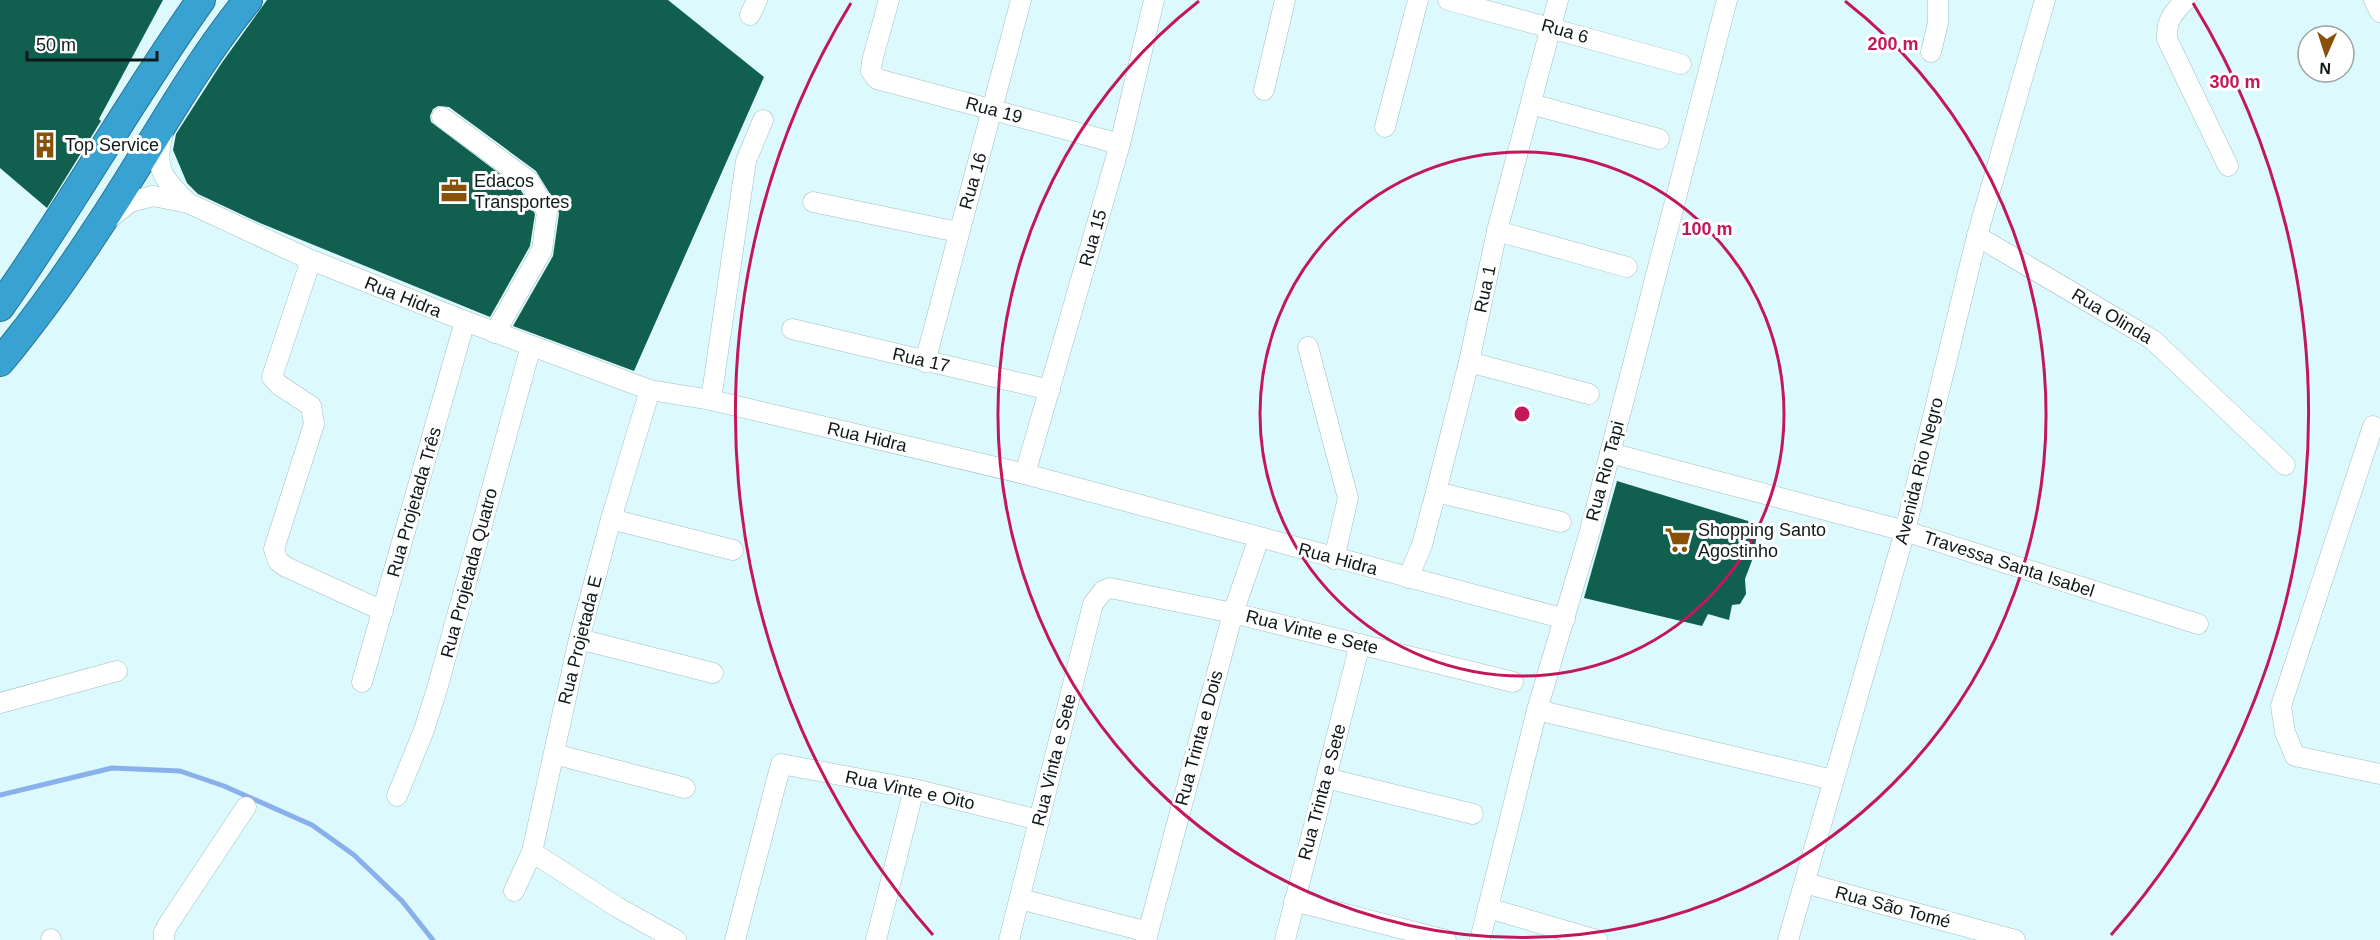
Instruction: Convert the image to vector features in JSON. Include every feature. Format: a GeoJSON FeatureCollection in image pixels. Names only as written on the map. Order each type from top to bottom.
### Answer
{"type":"FeatureCollection","features":[{"type":"Feature","properties":{"kind":"highway"},"geometry":{"type":"LineString","coordinates":[[0,307],[43,247],[169,45],[201,0]]}},
{"type":"Feature","properties":{"kind":"highway"},"geometry":{"type":"LineString","coordinates":[[0,362],[38,316],[98,228],[218,37],[248,0]]}},
{"type":"Feature","properties":{"kind":"street","name":"Rua 19"},"geometry":{"type":"LineString","coordinates":[[889,0],[872,61],[871,71],[877,79],[1120,144]]}},
{"type":"Feature","properties":{"kind":"street","name":"Rua 16"},"geometry":{"type":"LineString","coordinates":[[925,362],[1021,0]]}},
{"type":"Feature","properties":{"kind":"street","name":"Rua 15"},"geometry":{"type":"LineString","coordinates":[[1025,474],[1120,144],[1154,0]]}},
{"type":"Feature","properties":{"kind":"street"},"geometry":{"type":"LineString","coordinates":[[1264,90],[1285,0]]}},
{"type":"Feature","properties":{"kind":"street"},"geometry":{"type":"LineString","coordinates":[[1385,128],[1418,0]]}},
{"type":"Feature","properties":{"kind":"street","name":"Rua 6"},"geometry":{"type":"LineString","coordinates":[[1448,0],[1681,64]]}},
{"type":"Feature","properties":{"kind":"street","name":"Rua 1"},"geometry":{"type":"LineString","coordinates":[[1408,578],[1422,545],[1436,492],[1469,362],[1497,231],[1558,0]]}},
{"type":"Feature","properties":{"kind":"street","name":"Rua Rio Tapi"},"geometry":{"type":"LineString","coordinates":[[1480,940],[1537,710],[1565,619],[1610,453],[1727,0]]}},
{"type":"Feature","properties":{"kind":"street"},"geometry":{"type":"LineString","coordinates":[[1931,52],[1938,23],[1938,0]]}},
{"type":"Feature","properties":{"kind":"street","name":"Avenida Rio Negro"},"geometry":{"type":"LineString","coordinates":[[1788,940],[1905,531],[1977,236],[2045,0]]}},
{"type":"Feature","properties":{"kind":"street"},"geometry":{"type":"LineString","coordinates":[[2186,0],[2174,11],[2166,25],[2167,39],[2228,166]]}},
{"type":"Feature","properties":{"kind":"street"},"geometry":{"type":"LineString","coordinates":[[2374,0],[2380,12]]}},
{"type":"Feature","properties":{"kind":"street"},"geometry":{"type":"LineString","coordinates":[[1531,104],[1659,139]]}},
{"type":"Feature","properties":{"kind":"street","name":"Rua Hidra"},"geometry":{"type":"LineString","coordinates":[[168,116],[158,153],[166,182],[188,203]]}},
{"type":"Feature","properties":{"kind":"street"},"geometry":{"type":"LineString","coordinates":[[442,117],[529,181],[547,212],[542,250],[495,333]]}},
{"type":"Feature","properties":{"kind":"street"},"geometry":{"type":"LineString","coordinates":[[711,400],[746,161],[763,120]]}},
{"type":"Feature","properties":{"kind":"street","name":"Rua Hidra"},"geometry":{"type":"LineString","coordinates":[[98,228],[129,202],[153,196],[188,203],[311,261],[495,333],[650,390],[711,400],[1025,474],[1334,559],[1565,619]]}},
{"type":"Feature","properties":{"kind":"street"},"geometry":{"type":"LineString","coordinates":[[813,202],[958,232]]}},
{"type":"Feature","properties":{"kind":"street"},"geometry":{"type":"LineString","coordinates":[[1497,231],[1627,267]]}},
{"type":"Feature","properties":{"kind":"street","name":"Rua Olinda"},"geometry":{"type":"LineString","coordinates":[[1977,236],[2153,340],[2285,465]]}},
{"type":"Feature","properties":{"kind":"street"},"geometry":{"type":"LineString","coordinates":[[311,261],[272,371],[273,380],[311,406],[314,418],[274,549],[278,561],[286,567],[383,611]]}},
{"type":"Feature","properties":{"kind":"street","name":"Rua Projetada Três"},"geometry":{"type":"LineString","coordinates":[[362,682],[465,321]]}},
{"type":"Feature","properties":{"kind":"street","name":"Rua 17"},"geometry":{"type":"LineString","coordinates":[[792,329],[1050,390]]}},
{"type":"Feature","properties":{"kind":"street","name":"Rua Projetada Quatro"},"geometry":{"type":"LineString","coordinates":[[397,796],[434,699],[531,346]]}},
{"type":"Feature","properties":{"kind":"street"},"geometry":{"type":"LineString","coordinates":[[1308,347],[1348,498],[1334,559]]}},
{"type":"Feature","properties":{"kind":"street"},"geometry":{"type":"LineString","coordinates":[[1469,362],[1589,394]]}},
{"type":"Feature","properties":{"kind":"street","name":"Rua Projetada E"},"geometry":{"type":"LineString","coordinates":[[514,891],[532,852],[579,639],[611,519],[650,390]]}},
{"type":"Feature","properties":{"kind":"street"},"geometry":{"type":"LineString","coordinates":[[2373,426],[2281,706],[2285,732],[2295,756],[2380,774]]}},
{"type":"Feature","properties":{"kind":"street","name":"Travessa Santa Isabel"},"geometry":{"type":"LineString","coordinates":[[1610,453],[1905,531],[2198,624]]}},
{"type":"Feature","properties":{"kind":"street"},"geometry":{"type":"LineString","coordinates":[[1436,492],[1561,522]]}},
{"type":"Feature","properties":{"kind":"street"},"geometry":{"type":"LineString","coordinates":[[611,519],[734,550]]}},
{"type":"Feature","properties":{"kind":"street","name":"Rua Trinta e Dois"},"geometry":{"type":"LineString","coordinates":[[1147,936],[1233,613],[1259,538]]}},
{"type":"Feature","properties":{"kind":"street","name":"Rua Vinte e Sete"},"geometry":{"type":"LineString","coordinates":[[1110,588],[1233,613],[1513,682]]}},
{"type":"Feature","properties":{"kind":"street","name":"Rua Vinta e Sete"},"geometry":{"type":"LineString","coordinates":[[1009,940],[1093,604],[1103,591],[1110,588]]}},
{"type":"Feature","properties":{"kind":"street"},"geometry":{"type":"LineString","coordinates":[[579,639],[713,673]]}},
{"type":"Feature","properties":{"kind":"street","name":"Rua Trinta e Sete"},"geometry":{"type":"LineString","coordinates":[[1285,940],[1360,644]]}},
{"type":"Feature","properties":{"kind":"street"},"geometry":{"type":"LineString","coordinates":[[0,703],[117,671]]}},
{"type":"Feature","properties":{"kind":"street"},"geometry":{"type":"LineString","coordinates":[[1537,710],[1833,780]]}},
{"type":"Feature","properties":{"kind":"street"},"geometry":{"type":"LineString","coordinates":[[554,754],[685,788]]}},
{"type":"Feature","properties":{"kind":"street","name":"Rua Vinte e Oito"},"geometry":{"type":"LineString","coordinates":[[735,940],[781,764],[914,789],[1039,820]]}},
{"type":"Feature","properties":{"kind":"street"},"geometry":{"type":"LineString","coordinates":[[1326,778],[1473,814]]}},
{"type":"Feature","properties":{"kind":"street"},"geometry":{"type":"LineString","coordinates":[[876,940],[914,789]]}},
{"type":"Feature","properties":{"kind":"street"},"geometry":{"type":"LineString","coordinates":[[164,940],[164,932],[169,923],[246,807]]}},
{"type":"Feature","properties":{"kind":"street"},"geometry":{"type":"LineString","coordinates":[[532,852],[617,907],[676,940]]}},
{"type":"Feature","properties":{"kind":"street","name":"Rua São Tomé"},"geometry":{"type":"LineString","coordinates":[[1805,882],[2015,940]]}},
{"type":"Feature","properties":{"kind":"street"},"geometry":{"type":"LineString","coordinates":[[1020,899],[1147,936]]}},
{"type":"Feature","properties":{"kind":"street"},"geometry":{"type":"LineString","coordinates":[[1294,901],[1446,940]]}},
{"type":"Feature","properties":{"kind":"street"},"geometry":{"type":"LineString","coordinates":[[1488,908],[1597,940]]}},
{"type":"Feature","properties":{"kind":"building"},"geometry":{"type":"Polygon","coordinates":[[[0,0],[163,0],[99,119],[101,121],[47,208],[0,168],[0,0]]]}},
{"type":"Feature","properties":{"kind":"building","name":"Edacos Transportes"},"geometry":{"type":"Polygon","coordinates":[[[267,0],[668,0],[764,77],[634,371],[513,326],[553,256],[558,207],[536,171],[449,107],[438,106],[433,109],[430,116],[431,122],[520,189],[535,214],[530,246],[490,317],[260,223],[198,194],[187,183],[173,150],[176,134],[221,64],[267,0]]]}},
{"type":"Feature","properties":{"kind":"building","name":"Shopping Santo Agostinho"},"geometry":{"type":"Polygon","coordinates":[[[1617,481],[1758,524],[1754,555],[1745,579],[1746,594],[1740,604],[1732,605],[1729,620],[1708,614],[1702,626],[1584,598],[1617,481]]]}},
{"type":"Feature","properties":{"kind":"waterway"},"geometry":{"type":"LineString","coordinates":[[0,795],[112,768],[180,771],[224,786],[312,825],[354,855],[402,901],[433,940]]}},
{"type":"Feature","properties":{"kind":"place","name":"Top Service"},"geometry":{"type":"Point","coordinates":[45,145]}},
{"type":"Feature","properties":{"kind":"place","name":"Edacos Transportes"},"geometry":{"type":"Point","coordinates":[454,191]}},
{"type":"Feature","properties":{"kind":"place","name":"Shopping Santo Agostinho"},"geometry":{"type":"Point","coordinates":[1678,540]}}]}
